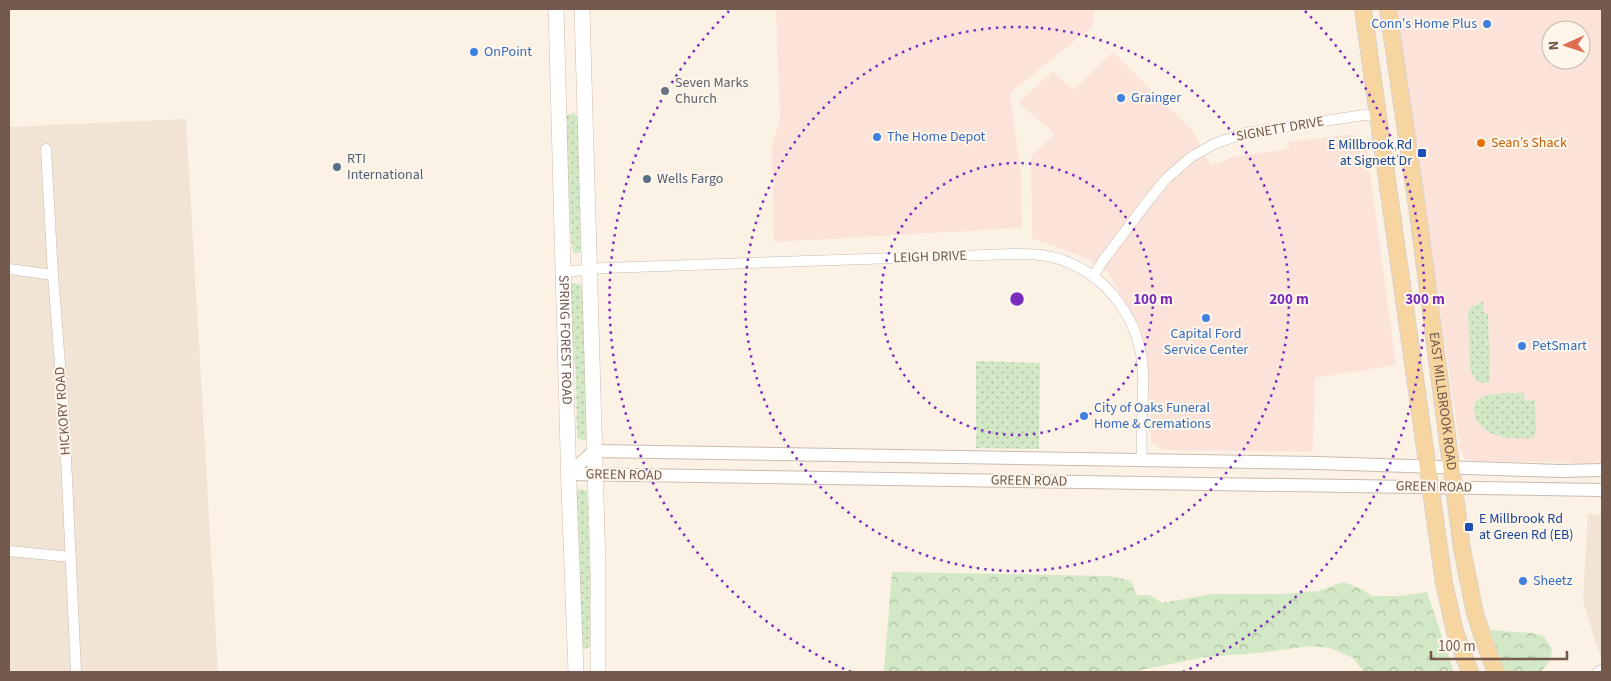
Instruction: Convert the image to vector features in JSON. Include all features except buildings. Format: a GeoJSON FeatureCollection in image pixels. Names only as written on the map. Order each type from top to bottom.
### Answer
{"type":"FeatureCollection","features":[{"type":"Feature","properties":{"kind":"main road","name":"SPRING FOREST ROAD"},"geometry":{"type":"LineString","coordinates":[[556,9],[576,672]]}},
{"type":"Feature","properties":{"kind":"main road","name":"SPRING FOREST ROAD"},"geometry":{"type":"LineString","coordinates":[[582,9],[596,474],[598,672]]}},
{"type":"Feature","properties":{"kind":"main road","name":"EAST MILLBROOK ROAD"},"geometry":{"type":"LineString","coordinates":[[1363,9],[1447,600],[1455,632],[1470,672]]}},
{"type":"Feature","properties":{"kind":"main road","name":"EAST MILLBROOK ROAD"},"geometry":{"type":"LineString","coordinates":[[1388,9],[1417,207],[1462,549],[1471,596],[1484,644],[1496,672]]}},
{"type":"Feature","properties":{"kind":"main road"},"geometry":{"type":"LineString","coordinates":[[1372,71],[1385,98],[1395,108],[1403,112]]}},
{"type":"Feature","properties":{"kind":"main road"},"geometry":{"type":"LineString","coordinates":[[558,103],[585,103]]}},
{"type":"Feature","properties":{"kind":"main road"},"geometry":{"type":"LineString","coordinates":[[1378,116],[1390,124],[1396,132],[1402,176],[1417,207]]}},
{"type":"Feature","properties":{"kind":"street","name":"SIGNETT DRIVE"},"geometry":{"type":"LineString","coordinates":[[1094,277],[1102,262],[1148,201],[1166,179],[1191,157],[1214,144],[1245,133],[1364,115],[1378,116]]}},
{"type":"Feature","properties":{"kind":"street","name":"HICKORY ROAD"},"geometry":{"type":"LineString","coordinates":[[46,149],[64,415],[76,672]]}},
{"type":"Feature","properties":{"kind":"street","name":"LEIGH DRIVE"},"geometry":{"type":"LineString","coordinates":[[563,272],[1015,254],[1044,255],[1061,259],[1094,277],[1112,292],[1123,307],[1135,332],[1142,370],[1142,460]]}},
{"type":"Feature","properties":{"kind":"street"},"geometry":{"type":"LineString","coordinates":[[9,269],[53,274]]}},
{"type":"Feature","properties":{"kind":"street","name":"GREEN ROAD"},"geometry":{"type":"LineString","coordinates":[[569,474],[594,451],[1142,460],[1560,471],[1602,470]]}},
{"type":"Feature","properties":{"kind":"street"},"geometry":{"type":"LineString","coordinates":[[848,478],[849,455]]}},
{"type":"Feature","properties":{"kind":"street"},"geometry":{"type":"LineString","coordinates":[[918,480],[919,456]]}},
{"type":"Feature","properties":{"kind":"street"},"geometry":{"type":"LineString","coordinates":[[1142,460],[1143,483]]}},
{"type":"Feature","properties":{"kind":"street"},"geometry":{"type":"LineString","coordinates":[[1559,489],[1560,471]]}},
{"type":"Feature","properties":{"kind":"street","name":"GREEN ROAD"},"geometry":{"type":"LineString","coordinates":[[569,474],[1602,490]]}},
{"type":"Feature","properties":{"kind":"street"},"geometry":{"type":"LineString","coordinates":[[9,552],[71,557]]}},
{"type":"Feature","properties":{"kind":"street"},"geometry":{"type":"LineString","coordinates":[[1598,672],[1602,670]]}},
{"type":"Feature","properties":{"kind":"shaded area"},"geometry":{"type":"Polygon","coordinates":[[[776,9],[1094,9],[1093,26],[1010,93],[1021,173],[1022,228],[774,242],[772,146],[780,120],[776,9]]]}},
{"type":"Feature","properties":{"kind":"shaded area"},"geometry":{"type":"Polygon","coordinates":[[[1397,9],[1602,9],[1602,463],[1478,461],[1465,459],[1460,448],[1397,9]]]}},
{"type":"Feature","properties":{"kind":"shaded area"},"geometry":{"type":"Polygon","coordinates":[[[1113,52],[1193,131],[1211,166],[1232,157],[1289,149],[1289,142],[1352,134],[1366,142],[1396,365],[1315,378],[1313,452],[1162,450],[1151,442],[1149,379],[1142,332],[1109,274],[1086,258],[1032,238],[1031,156],[1055,134],[1018,103],[1053,71],[1073,90],[1113,52]]]}},
{"type":"Feature","properties":{"kind":"shaded area"},"geometry":{"type":"Polygon","coordinates":[[[186,119],[218,672],[9,672],[9,127],[186,119]]]}},
{"type":"Feature","properties":{"kind":"shaded area"},"geometry":{"type":"Polygon","coordinates":[[[1588,514],[1602,515],[1602,662],[1583,602],[1588,514]]]}},
{"type":"Feature","properties":{"kind":"green space"},"geometry":{"type":"Polygon","coordinates":[[[574,113],[578,117],[582,252],[574,254],[571,240],[565,116],[574,113]]]}},
{"type":"Feature","properties":{"kind":"green space"},"geometry":{"type":"Polygon","coordinates":[[[571,283],[581,284],[583,289],[587,438],[583,441],[577,436],[576,380],[569,287],[571,283]]]}},
{"type":"Feature","properties":{"kind":"green space"},"geometry":{"type":"Polygon","coordinates":[[[1483,302],[1484,313],[1488,313],[1490,383],[1477,382],[1470,368],[1468,313],[1471,307],[1483,302]]]}},
{"type":"Feature","properties":{"kind":"green space"},"geometry":{"type":"Polygon","coordinates":[[[976,361],[1040,363],[1039,449],[976,448],[976,361]]]}},
{"type":"Feature","properties":{"kind":"green space"},"geometry":{"type":"Polygon","coordinates":[[[1524,393],[1525,401],[1535,400],[1536,432],[1533,438],[1498,436],[1490,433],[1478,422],[1474,409],[1478,399],[1494,394],[1524,393]]]}},
{"type":"Feature","properties":{"kind":"green space"},"geometry":{"type":"Polygon","coordinates":[[[583,489],[587,491],[592,631],[590,647],[584,649],[580,646],[575,490],[583,489]]]}},
{"type":"Feature","properties":{"kind":"green space"},"geometry":{"type":"Polygon","coordinates":[[[892,572],[1111,576],[1131,581],[1136,595],[1150,595],[1162,603],[1211,594],[1281,594],[1318,591],[1343,582],[1373,596],[1400,596],[1427,592],[1454,672],[1364,672],[1353,658],[1330,648],[1310,646],[1258,653],[1205,657],[1132,672],[884,671],[892,572]]]}},
{"type":"Feature","properties":{"kind":"green space"},"geometry":{"type":"Polygon","coordinates":[[[1490,630],[1531,633],[1544,636],[1552,649],[1550,660],[1541,672],[1505,672],[1490,630]]]}},
{"type":"Feature","properties":{"kind":"place","name":"Conn's Home Plus"},"geometry":{"type":"Point","coordinates":[1487,24]}},
{"type":"Feature","properties":{"kind":"place","name":"OnPoint"},"geometry":{"type":"Point","coordinates":[474,52]}},
{"type":"Feature","properties":{"kind":"place","name":"Seven Marks Church"},"geometry":{"type":"Point","coordinates":[665,91]}},
{"type":"Feature","properties":{"kind":"place","name":"Grainger"},"geometry":{"type":"Point","coordinates":[1121,98]}},
{"type":"Feature","properties":{"kind":"place","name":"The Home Depot"},"geometry":{"type":"Point","coordinates":[877,137]}},
{"type":"Feature","properties":{"kind":"place","name":"Sean’s Shack"},"geometry":{"type":"Point","coordinates":[1481,143]}},
{"type":"Feature","properties":{"kind":"place","name":"E Millbrook Rd at Signett Dr"},"geometry":{"type":"Point","coordinates":[1422,153]}},
{"type":"Feature","properties":{"kind":"place","name":"RTI International"},"geometry":{"type":"Point","coordinates":[337,167]}},
{"type":"Feature","properties":{"kind":"place","name":"Wells Fargo"},"geometry":{"type":"Point","coordinates":[647,179]}},
{"type":"Feature","properties":{"kind":"place","name":"Capital Ford Service Center"},"geometry":{"type":"Point","coordinates":[1206,318]}},
{"type":"Feature","properties":{"kind":"place","name":"PetSmart"},"geometry":{"type":"Point","coordinates":[1522,346]}},
{"type":"Feature","properties":{"kind":"place","name":"City of Oaks Funeral Home & Cremations"},"geometry":{"type":"Point","coordinates":[1084,416]}},
{"type":"Feature","properties":{"kind":"place","name":"E Millbrook Rd at Green Rd (EB)"},"geometry":{"type":"Point","coordinates":[1469,527]}},
{"type":"Feature","properties":{"kind":"place","name":"Sheetz"},"geometry":{"type":"Point","coordinates":[1523,581]}}]}
